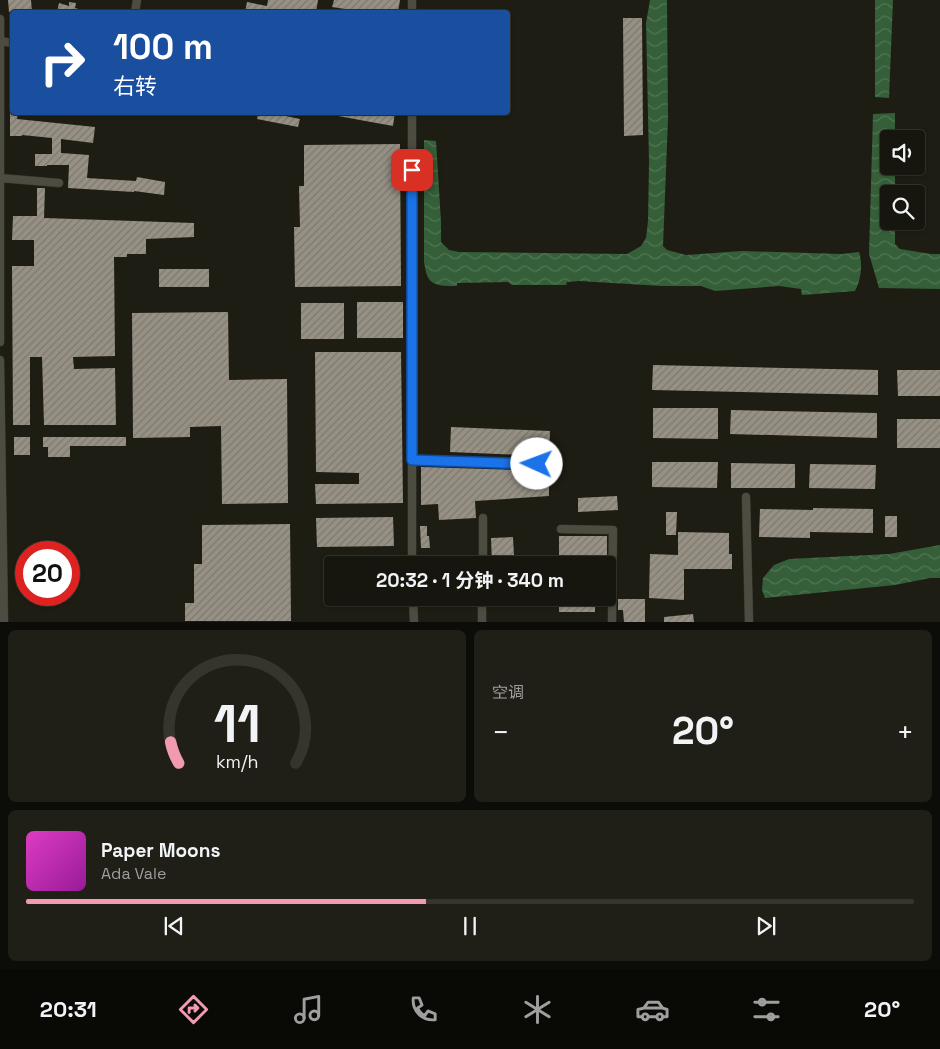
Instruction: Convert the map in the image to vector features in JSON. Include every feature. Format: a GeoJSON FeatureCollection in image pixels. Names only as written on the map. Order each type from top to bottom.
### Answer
{"type":"FeatureCollection","features":[{"type":"Feature","properties":{"kind":"street"},"geometry":{"type":"LineString","coordinates":[[0,19],[0,342]]}},
{"type":"Feature","properties":{"kind":"street"},"geometry":{"type":"LineString","coordinates":[[412,115],[412,556]]}},
{"type":"Feature","properties":{"kind":"street"},"geometry":{"type":"LineString","coordinates":[[0,178],[59,183]]}},
{"type":"Feature","properties":{"kind":"street"},"geometry":{"type":"LineString","coordinates":[[0,360],[4,622]]}},
{"type":"Feature","properties":{"kind":"street"},"geometry":{"type":"LineString","coordinates":[[412,460],[537,464]]}},
{"type":"Feature","properties":{"kind":"street"},"geometry":{"type":"LineString","coordinates":[[746,497],[749,622]]}},
{"type":"Feature","properties":{"kind":"street"},"geometry":{"type":"LineString","coordinates":[[483,518],[483,556]]}},
{"type":"Feature","properties":{"kind":"street"},"geometry":{"type":"LineString","coordinates":[[560,529],[613,530],[612,622]]}},
{"type":"Feature","properties":{"kind":"street"},"geometry":{"type":"LineString","coordinates":[[413,606],[414,622]]}},
{"type":"Feature","properties":{"kind":"street"},"geometry":{"type":"LineString","coordinates":[[482,606],[482,622]]}},
{"type":"Feature","properties":{"kind":"water"},"geometry":{"type":"Polygon","coordinates":[[[650,0],[667,0],[668,119],[663,246],[667,250],[686,255],[742,251],[842,254],[859,252],[861,272],[855,291],[802,295],[801,289],[779,286],[715,291],[701,286],[662,286],[579,281],[567,282],[566,285],[512,285],[508,282],[457,283],[457,286],[442,286],[432,282],[427,275],[424,262],[424,140],[436,141],[441,242],[449,250],[459,252],[627,254],[641,246],[646,238],[648,221],[649,162],[646,23],[650,0]]]}},
{"type":"Feature","properties":{"kind":"water"},"geometry":{"type":"Polygon","coordinates":[[[875,0],[893,0],[889,98],[875,97],[875,0]]]}},
{"type":"Feature","properties":{"kind":"water"},"geometry":{"type":"Polygon","coordinates":[[[895,113],[895,130],[880,130],[880,175],[895,175],[895,185],[880,185],[880,230],[895,230],[895,244],[900,249],[940,254],[940,289],[879,288],[869,254],[873,114],[895,113]]]}},
{"type":"Feature","properties":{"kind":"water"},"geometry":{"type":"Polygon","coordinates":[[[940,545],[940,578],[930,578],[895,585],[765,598],[762,590],[763,578],[774,565],[789,559],[889,554],[940,545]]]}},
{"type":"Feature","properties":{"kind":"building"},"geometry":{"type":"Polygon","coordinates":[[[8,0],[31,0],[32,10],[10,10],[9,12],[8,0]]]}},
{"type":"Feature","properties":{"kind":"building"},"geometry":{"type":"Polygon","coordinates":[[[268,0],[318,0],[316,10],[245,10],[247,2],[267,6],[268,0]]]}},
{"type":"Feature","properties":{"kind":"building"},"geometry":{"type":"Polygon","coordinates":[[[334,0],[400,0],[398,10],[351,10],[332,7],[334,0]]]}},
{"type":"Feature","properties":{"kind":"building"},"geometry":{"type":"Polygon","coordinates":[[[69,2],[76,3],[75,8],[82,10],[57,10],[59,3],[69,6],[69,2]]]}},
{"type":"Feature","properties":{"kind":"building"},"geometry":{"type":"Polygon","coordinates":[[[623,18],[642,18],[643,135],[624,136],[623,18]]]}},
{"type":"Feature","properties":{"kind":"building"},"geometry":{"type":"Polygon","coordinates":[[[10,115],[18,115],[17,119],[95,127],[93,143],[61,139],[61,153],[89,155],[87,178],[136,181],[137,177],[165,182],[164,195],[134,191],[68,188],[69,165],[35,166],[35,154],[52,154],[52,138],[22,135],[10,136],[10,115]]]}},
{"type":"Feature","properties":{"kind":"building"},"geometry":{"type":"Polygon","coordinates":[[[258,115],[281,115],[300,119],[298,127],[257,119],[258,115]]]}},
{"type":"Feature","properties":{"kind":"building"},"geometry":{"type":"Polygon","coordinates":[[[338,115],[395,115],[393,126],[338,115]]]}},
{"type":"Feature","properties":{"kind":"building"},"geometry":{"type":"Polygon","coordinates":[[[400,144],[401,286],[295,287],[294,227],[300,227],[299,186],[304,186],[304,145],[400,144]]]}},
{"type":"Feature","properties":{"kind":"building"},"geometry":{"type":"Polygon","coordinates":[[[37,188],[45,188],[44,218],[194,223],[194,237],[146,239],[146,254],[127,254],[127,257],[114,257],[115,356],[73,357],[74,369],[115,368],[116,425],[44,425],[42,357],[30,357],[30,425],[13,425],[12,266],[34,266],[34,240],[12,240],[13,216],[37,216],[37,188]]]}},
{"type":"Feature","properties":{"kind":"building"},"geometry":{"type":"Polygon","coordinates":[[[159,269],[209,269],[209,287],[159,287],[159,269]]]}},
{"type":"Feature","properties":{"kind":"building"},"geometry":{"type":"Polygon","coordinates":[[[357,302],[403,302],[403,338],[357,338],[357,302]]]}},
{"type":"Feature","properties":{"kind":"building"},"geometry":{"type":"Polygon","coordinates":[[[301,303],[344,303],[344,339],[301,339],[301,303]]]}},
{"type":"Feature","properties":{"kind":"building"},"geometry":{"type":"Polygon","coordinates":[[[228,312],[229,380],[287,379],[288,503],[222,504],[221,426],[190,427],[190,437],[133,438],[132,313],[228,312]]]}},
{"type":"Feature","properties":{"kind":"building"},"geometry":{"type":"Polygon","coordinates":[[[315,352],[401,352],[403,503],[316,504],[315,484],[359,484],[359,473],[316,472],[315,352]]]}},
{"type":"Feature","properties":{"kind":"building"},"geometry":{"type":"Polygon","coordinates":[[[653,365],[878,370],[878,395],[652,390],[653,365]]]}},
{"type":"Feature","properties":{"kind":"building"},"geometry":{"type":"Polygon","coordinates":[[[897,370],[940,370],[940,396],[898,396],[897,370]]]}},
{"type":"Feature","properties":{"kind":"building"},"geometry":{"type":"Polygon","coordinates":[[[653,408],[718,408],[718,439],[653,438],[653,408]]]}},
{"type":"Feature","properties":{"kind":"building"},"geometry":{"type":"Polygon","coordinates":[[[731,410],[877,413],[877,438],[730,434],[731,410]]]}},
{"type":"Feature","properties":{"kind":"building"},"geometry":{"type":"Polygon","coordinates":[[[897,419],[940,419],[940,448],[897,448],[897,419]]]}},
{"type":"Feature","properties":{"kind":"building"},"geometry":{"type":"Polygon","coordinates":[[[451,427],[550,431],[549,456],[450,452],[451,427]]]}},
{"type":"Feature","properties":{"kind":"building"},"geometry":{"type":"Polygon","coordinates":[[[14,437],[30,437],[30,455],[14,455],[14,437]]]}},
{"type":"Feature","properties":{"kind":"building"},"geometry":{"type":"Polygon","coordinates":[[[43,437],[126,437],[126,446],[70,446],[70,457],[48,457],[48,447],[43,447],[43,437]]]}},
{"type":"Feature","properties":{"kind":"building"},"geometry":{"type":"Polygon","coordinates":[[[652,462],[718,462],[717,488],[652,487],[652,462]]]}},
{"type":"Feature","properties":{"kind":"building"},"geometry":{"type":"Polygon","coordinates":[[[731,463],[795,464],[795,488],[731,488],[731,463]]]}},
{"type":"Feature","properties":{"kind":"building"},"geometry":{"type":"Polygon","coordinates":[[[810,464],[876,465],[875,489],[809,488],[810,464]]]}},
{"type":"Feature","properties":{"kind":"building"},"geometry":{"type":"Polygon","coordinates":[[[421,467],[549,471],[549,496],[475,501],[476,518],[439,520],[438,504],[421,505],[421,467]]]}},
{"type":"Feature","properties":{"kind":"building"},"geometry":{"type":"Polygon","coordinates":[[[617,496],[618,510],[578,512],[578,498],[617,496]]]}},
{"type":"Feature","properties":{"kind":"building"},"geometry":{"type":"Polygon","coordinates":[[[813,508],[873,509],[873,533],[810,532],[810,538],[759,537],[760,509],[813,510],[813,508]]]}},
{"type":"Feature","properties":{"kind":"building"},"geometry":{"type":"Polygon","coordinates":[[[666,512],[677,512],[676,535],[666,535],[666,512]]]}},
{"type":"Feature","properties":{"kind":"building"},"geometry":{"type":"Polygon","coordinates":[[[885,516],[897,516],[897,537],[885,537],[885,516]]]}},
{"type":"Feature","properties":{"kind":"building"},"geometry":{"type":"Polygon","coordinates":[[[393,517],[394,546],[317,547],[316,518],[393,517]]]}},
{"type":"Feature","properties":{"kind":"building"},"geometry":{"type":"Polygon","coordinates":[[[290,524],[291,621],[185,621],[185,603],[194,603],[194,564],[202,564],[202,525],[290,524]]]}},
{"type":"Feature","properties":{"kind":"building"},"geometry":{"type":"Polygon","coordinates":[[[420,526],[427,526],[430,548],[421,548],[420,526]]]}},
{"type":"Feature","properties":{"kind":"building"},"geometry":{"type":"Polygon","coordinates":[[[678,532],[729,533],[729,554],[732,554],[732,569],[684,569],[684,600],[649,598],[650,554],[678,555],[678,532]]]}},
{"type":"Feature","properties":{"kind":"building"},"geometry":{"type":"Polygon","coordinates":[[[559,536],[607,536],[607,556],[559,556],[559,536]]]}},
{"type":"Feature","properties":{"kind":"building"},"geometry":{"type":"Polygon","coordinates":[[[513,537],[514,556],[492,556],[491,538],[513,537]]]}},
{"type":"Feature","properties":{"kind":"building"},"geometry":{"type":"Polygon","coordinates":[[[618,599],[645,599],[645,622],[624,622],[623,610],[618,610],[618,599]]]}},
{"type":"Feature","properties":{"kind":"building"},"geometry":{"type":"Polygon","coordinates":[[[559,606],[595,606],[595,612],[559,612],[559,606]]]}},
{"type":"Feature","properties":{"kind":"building"},"geometry":{"type":"Polygon","coordinates":[[[693,614],[694,622],[664,622],[664,617],[693,614]]]}},
{"type":"Feature","properties":{"kind":"route"},"geometry":{"type":"LineString","coordinates":[[412,170],[412,460],[537,464]]}}]}
